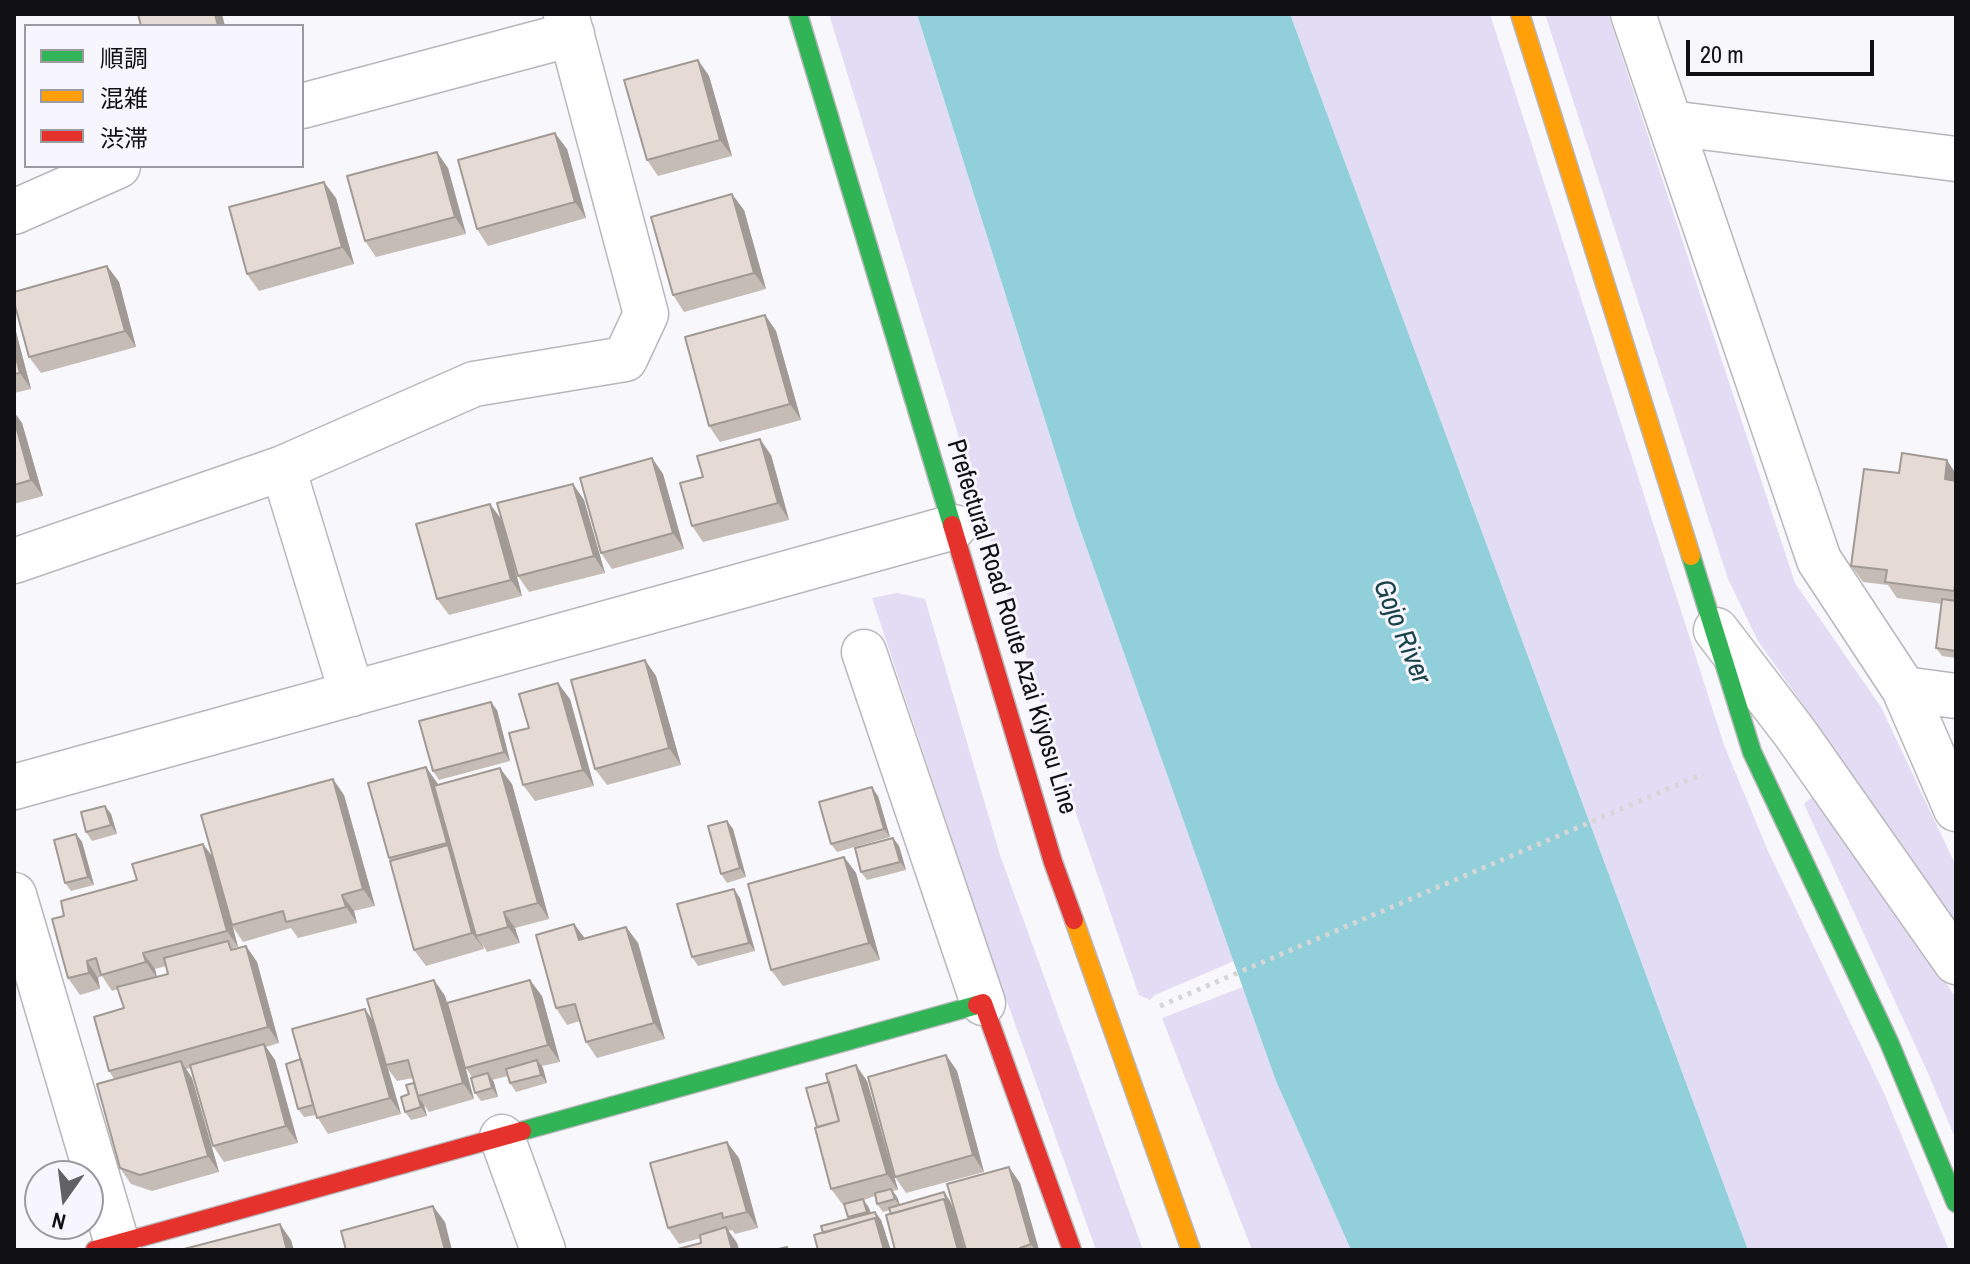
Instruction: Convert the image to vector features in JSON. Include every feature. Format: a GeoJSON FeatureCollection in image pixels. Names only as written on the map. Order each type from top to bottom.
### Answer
{"type":"FeatureCollection","features":[{"type":"Feature","properties":{"kind":"street","name":"Prefectural Road Route Azai Kiyosu Line"},"geometry":{"type":"LineString","coordinates":[[798,14],[1053,862],[1191,1250]]}},
{"type":"Feature","properties":{"kind":"street"},"geometry":{"type":"LineString","coordinates":[[1520,14],[1752,752],[1889,1042],[1956,1203]]}},
{"type":"Feature","properties":{"kind":"street"},"geometry":{"type":"LineString","coordinates":[[1633,14],[1819,560],[1904,689],[1956,809]]}},
{"type":"Feature","properties":{"kind":"street"},"geometry":{"type":"LineString","coordinates":[[14,561],[283,468],[474,384],[625,359],[646,314],[569,24],[304,105]]}},
{"type":"Feature","properties":{"kind":"street"},"geometry":{"type":"LineString","coordinates":[[1670,123],[1956,159]]}},
{"type":"Feature","properties":{"kind":"street"},"geometry":{"type":"LineString","coordinates":[[14,212],[113,168]]}},
{"type":"Feature","properties":{"kind":"street"},"geometry":{"type":"LineString","coordinates":[[283,468],[352,694]]}},
{"type":"Feature","properties":{"kind":"street"},"geometry":{"type":"LineString","coordinates":[[14,787],[954,527]]}},
{"type":"Feature","properties":{"kind":"street"},"geometry":{"type":"LineString","coordinates":[[1712,625],[1795,733],[1956,962]]}},
{"type":"Feature","properties":{"kind":"street"},"geometry":{"type":"LineString","coordinates":[[864,652],[983,1003],[1072,1250]]}},
{"type":"Feature","properties":{"kind":"street"},"geometry":{"type":"LineString","coordinates":[[1904,689],[1956,696]]}},
{"type":"Feature","properties":{"kind":"street"},"geometry":{"type":"LineString","coordinates":[[14,895],[110,1248],[983,1003]]}},
{"type":"Feature","properties":{"kind":"street"},"geometry":{"type":"LineString","coordinates":[[502,1137],[543,1250]]}},
{"type":"Feature","properties":{"kind":"path"},"geometry":{"type":"LineString","coordinates":[[1153,1009],[1707,772]]}},
{"type":"Feature","properties":{"kind":"shaded area"},"geometry":{"type":"Polygon","coordinates":[[[829,14],[917,14],[1075,515],[1234,961],[1155,995],[1150,1000],[1139,995],[1062,773],[829,14]]]}},
{"type":"Feature","properties":{"kind":"shaded area"},"geometry":{"type":"Polygon","coordinates":[[[1290,14],[1490,14],[1724,745],[1768,851],[1884,1093],[1949,1250],[1748,1250],[1290,14]]]}},
{"type":"Feature","properties":{"kind":"shaded area"},"geometry":{"type":"Polygon","coordinates":[[[1545,14],[1608,14],[1795,583],[1881,707],[1956,866],[1956,922],[1758,641],[1728,579],[1545,14]]]}},
{"type":"Feature","properties":{"kind":"shaded area"},"geometry":{"type":"Polygon","coordinates":[[[897,593],[925,599],[1000,855],[1143,1250],[1096,1250],[989,951],[872,598],[897,593]]]}},
{"type":"Feature","properties":{"kind":"shaded area"},"geometry":{"type":"Polygon","coordinates":[[[1811,798],[1823,800],[1956,998],[1956,1140],[1804,804],[1811,798]]]}},
{"type":"Feature","properties":{"kind":"shaded area"},"geometry":{"type":"Polygon","coordinates":[[[1243,987],[1276,1081],[1351,1250],[1252,1250],[1162,1018],[1243,987]]]}},
{"type":"Feature","properties":{"kind":"water","name":"Gojo River"},"geometry":{"type":"Polygon","coordinates":[[[917,14],[1290,14],[1748,1250],[1351,1250],[1276,1081],[1075,515],[917,14]]]}},
{"type":"Feature","properties":{"kind":"building"},"geometry":{"type":"Polygon","coordinates":[[[138,14],[215,14],[218,24],[140,24],[138,14]]]}},
{"type":"Feature","properties":{"kind":"building"},"geometry":{"type":"Polygon","coordinates":[[[698,60],[720,140],[647,160],[624,80],[698,60]]]}},
{"type":"Feature","properties":{"kind":"building"},"geometry":{"type":"Polygon","coordinates":[[[555,133],[575,202],[477,229],[458,160],[555,133]]]}},
{"type":"Feature","properties":{"kind":"building"},"geometry":{"type":"Polygon","coordinates":[[[437,152],[455,217],[365,241],[347,176],[437,152]]]}},
{"type":"Feature","properties":{"kind":"building"},"geometry":{"type":"Polygon","coordinates":[[[324,182],[342,247],[247,274],[229,207],[324,182]]]}},
{"type":"Feature","properties":{"kind":"building"},"geometry":{"type":"Polygon","coordinates":[[[732,194],[754,273],[673,295],[651,217],[732,194]]]}},
{"type":"Feature","properties":{"kind":"building"},"geometry":{"type":"Polygon","coordinates":[[[107,266],[125,331],[29,357],[14,292],[107,266]]]}},
{"type":"Feature","properties":{"kind":"building"},"geometry":{"type":"Polygon","coordinates":[[[765,315],[790,404],[709,426],[685,337],[765,315]]]}},
{"type":"Feature","properties":{"kind":"building"},"geometry":{"type":"Polygon","coordinates":[[[14,350],[20,373],[14,374],[14,350]]]}},
{"type":"Feature","properties":{"kind":"building"},"geometry":{"type":"Polygon","coordinates":[[[14,419],[31,480],[14,485],[14,419]]]}},
{"type":"Feature","properties":{"kind":"building"},"geometry":{"type":"Polygon","coordinates":[[[760,439],[778,503],[692,526],[680,483],[703,477],[697,456],[760,439]]]}},
{"type":"Feature","properties":{"kind":"building"},"geometry":{"type":"Polygon","coordinates":[[[1902,453],[1947,460],[1945,479],[1956,481],[1954,591],[1885,582],[1887,570],[1851,566],[1864,469],[1899,473],[1902,453]]]}},
{"type":"Feature","properties":{"kind":"building"},"geometry":{"type":"Polygon","coordinates":[[[652,458],[673,533],[601,553],[580,478],[652,458]]]}},
{"type":"Feature","properties":{"kind":"building"},"geometry":{"type":"Polygon","coordinates":[[[573,484],[594,556],[518,576],[497,503],[573,484]]]}},
{"type":"Feature","properties":{"kind":"building"},"geometry":{"type":"Polygon","coordinates":[[[490,504],[511,580],[437,599],[416,524],[490,504]]]}},
{"type":"Feature","properties":{"kind":"building"},"geometry":{"type":"Polygon","coordinates":[[[1942,599],[1956,601],[1956,651],[1936,648],[1942,599]]]}},
{"type":"Feature","properties":{"kind":"building"},"geometry":{"type":"Polygon","coordinates":[[[645,660],[669,748],[595,769],[571,680],[645,660]]]}},
{"type":"Feature","properties":{"kind":"building"},"geometry":{"type":"Polygon","coordinates":[[[558,683],[583,770],[523,785],[509,733],[529,728],[519,694],[558,683]]]}},
{"type":"Feature","properties":{"kind":"building"},"geometry":{"type":"Polygon","coordinates":[[[491,702],[504,752],[433,771],[419,721],[491,702]]]}},
{"type":"Feature","properties":{"kind":"building"},"geometry":{"type":"Polygon","coordinates":[[[426,767],[447,843],[389,858],[368,783],[426,767]]]}},
{"type":"Feature","properties":{"kind":"building"},"geometry":{"type":"Polygon","coordinates":[[[500,768],[538,903],[504,912],[508,927],[476,936],[434,786],[500,768]]]}},
{"type":"Feature","properties":{"kind":"building"},"geometry":{"type":"Polygon","coordinates":[[[333,779],[363,889],[342,895],[346,907],[286,922],[283,911],[232,925],[201,815],[333,779]]]}},
{"type":"Feature","properties":{"kind":"building"},"geometry":{"type":"Polygon","coordinates":[[[872,787],[884,829],[831,844],[819,802],[872,787]]]}},
{"type":"Feature","properties":{"kind":"building"},"geometry":{"type":"Polygon","coordinates":[[[105,806],[111,825],[86,832],[81,812],[105,806]]]}},
{"type":"Feature","properties":{"kind":"building"},"geometry":{"type":"Polygon","coordinates":[[[727,821],[740,868],[721,874],[708,826],[727,821]]]}},
{"type":"Feature","properties":{"kind":"building"},"geometry":{"type":"Polygon","coordinates":[[[76,834],[88,877],[65,883],[54,840],[76,834]]]}},
{"type":"Feature","properties":{"kind":"building"},"geometry":{"type":"Polygon","coordinates":[[[893,838],[900,862],[861,872],[855,848],[893,838]]]}},
{"type":"Feature","properties":{"kind":"building"},"geometry":{"type":"Polygon","coordinates":[[[203,844],[227,931],[143,953],[146,962],[101,975],[96,958],[87,961],[89,973],[68,978],[52,919],[64,916],[61,901],[137,880],[132,864],[203,844]]]}},
{"type":"Feature","properties":{"kind":"building"},"geometry":{"type":"Polygon","coordinates":[[[448,845],[472,933],[414,950],[390,861],[448,845]]]}},
{"type":"Feature","properties":{"kind":"building"},"geometry":{"type":"Polygon","coordinates":[[[844,857],[869,943],[771,970],[748,884],[844,857]]]}},
{"type":"Feature","properties":{"kind":"building"},"geometry":{"type":"Polygon","coordinates":[[[734,889],[749,943],[692,957],[677,904],[734,889]]]}},
{"type":"Feature","properties":{"kind":"building"},"geometry":{"type":"Polygon","coordinates":[[[574,924],[579,940],[626,927],[654,1023],[586,1042],[575,1004],[556,1008],[536,935],[574,924]]]}},
{"type":"Feature","properties":{"kind":"building"},"geometry":{"type":"Polygon","coordinates":[[[228,941],[231,950],[246,946],[268,1027],[109,1071],[94,1017],[124,1008],[117,987],[168,974],[164,958],[228,941]]]}},
{"type":"Feature","properties":{"kind":"building"},"geometry":{"type":"Polygon","coordinates":[[[434,980],[463,1083],[418,1096],[408,1060],[386,1065],[367,999],[434,980]]]}},
{"type":"Feature","properties":{"kind":"building"},"geometry":{"type":"Polygon","coordinates":[[[530,980],[548,1045],[465,1068],[447,1003],[530,980]]]}},
{"type":"Feature","properties":{"kind":"building"},"geometry":{"type":"Polygon","coordinates":[[[365,1009],[390,1098],[317,1118],[292,1029],[365,1009]]]}},
{"type":"Feature","properties":{"kind":"building"},"geometry":{"type":"Polygon","coordinates":[[[264,1044],[286,1126],[213,1146],[190,1065],[264,1044]]]}},
{"type":"Feature","properties":{"kind":"building"},"geometry":{"type":"Polygon","coordinates":[[[946,1055],[973,1155],[895,1177],[868,1077],[946,1055]]]}},
{"type":"Feature","properties":{"kind":"building"},"geometry":{"type":"Polygon","coordinates":[[[301,1059],[313,1105],[298,1109],[286,1064],[301,1059]]]}},
{"type":"Feature","properties":{"kind":"building"},"geometry":{"type":"Polygon","coordinates":[[[537,1060],[541,1075],[510,1083],[506,1069],[537,1060]]]}},
{"type":"Feature","properties":{"kind":"building"},"geometry":{"type":"Polygon","coordinates":[[[181,1061],[208,1156],[140,1175],[120,1168],[97,1084],[181,1061]]]}},
{"type":"Feature","properties":{"kind":"building"},"geometry":{"type":"Polygon","coordinates":[[[856,1065],[887,1174],[831,1189],[815,1128],[839,1121],[826,1074],[856,1065]]]}},
{"type":"Feature","properties":{"kind":"building"},"geometry":{"type":"Polygon","coordinates":[[[488,1073],[492,1088],[475,1093],[471,1078],[488,1073]]]}},
{"type":"Feature","properties":{"kind":"building"},"geometry":{"type":"Polygon","coordinates":[[[829,1082],[839,1121],[817,1127],[806,1088],[829,1082]]]}},
{"type":"Feature","properties":{"kind":"building"},"geometry":{"type":"Polygon","coordinates":[[[414,1083],[421,1107],[405,1112],[401,1097],[409,1094],[406,1085],[414,1083]]]}},
{"type":"Feature","properties":{"kind":"building"},"geometry":{"type":"Polygon","coordinates":[[[727,1142],[747,1212],[723,1218],[722,1213],[668,1228],[650,1163],[727,1142]]]}},
{"type":"Feature","properties":{"kind":"building"},"geometry":{"type":"Polygon","coordinates":[[[1009,1167],[1031,1244],[1020,1250],[966,1250],[947,1184],[1009,1167]]]}},
{"type":"Feature","properties":{"kind":"building"},"geometry":{"type":"Polygon","coordinates":[[[891,1189],[895,1199],[877,1204],[875,1193],[891,1189]]]}},
{"type":"Feature","properties":{"kind":"building"},"geometry":{"type":"Polygon","coordinates":[[[944,1192],[948,1204],[944,1199],[891,1214],[889,1208],[944,1192]]]}},
{"type":"Feature","properties":{"kind":"building"},"geometry":{"type":"Polygon","coordinates":[[[863,1199],[867,1212],[848,1217],[844,1204],[863,1199]]]}},
{"type":"Feature","properties":{"kind":"building"},"geometry":{"type":"Polygon","coordinates":[[[944,1199],[958,1250],[895,1250],[886,1215],[944,1199]]]}},
{"type":"Feature","properties":{"kind":"building"},"geometry":{"type":"Polygon","coordinates":[[[433,1206],[445,1250],[346,1250],[341,1231],[433,1206]]]}},
{"type":"Feature","properties":{"kind":"building"},"geometry":{"type":"Polygon","coordinates":[[[875,1212],[879,1223],[875,1218],[823,1233],[821,1226],[875,1212]]]}},
{"type":"Feature","properties":{"kind":"building"},"geometry":{"type":"Polygon","coordinates":[[[875,1218],[884,1250],[818,1250],[814,1235],[875,1218]]]}},
{"type":"Feature","properties":{"kind":"building"},"geometry":{"type":"Polygon","coordinates":[[[280,1224],[287,1250],[184,1250],[184,1249],[280,1224]]]}},
{"type":"Feature","properties":{"kind":"building"},"geometry":{"type":"Polygon","coordinates":[[[726,1227],[732,1250],[674,1250],[701,1243],[700,1235],[726,1227]]]}},
{"type":"Feature","properties":{"kind":"traffic: fast"},"geometry":{"type":"LineString","coordinates":[[798,14],[952,525]]}},
{"type":"Feature","properties":{"kind":"traffic: fast"},"geometry":{"type":"LineString","coordinates":[[1691,556],[1752,752],[1889,1042],[1956,1203]]}},
{"type":"Feature","properties":{"kind":"traffic: fast"},"geometry":{"type":"LineString","coordinates":[[522,1131],[977,1005]]}},
{"type":"Feature","properties":{"kind":"traffic: slow"},"geometry":{"type":"LineString","coordinates":[[1520,14],[1691,556]]}},
{"type":"Feature","properties":{"kind":"traffic: slow"},"geometry":{"type":"LineString","coordinates":[[1074,920],[1191,1250]]}},
{"type":"Feature","properties":{"kind":"traffic: jam"},"geometry":{"type":"LineString","coordinates":[[952,525],[1053,862],[1074,920]]}},
{"type":"Feature","properties":{"kind":"traffic: jam"},"geometry":{"type":"LineString","coordinates":[[977,1005],[983,1003],[1072,1250]]}},
{"type":"Feature","properties":{"kind":"traffic: jam"},"geometry":{"type":"LineString","coordinates":[[95,1250],[522,1131]]}}]}
